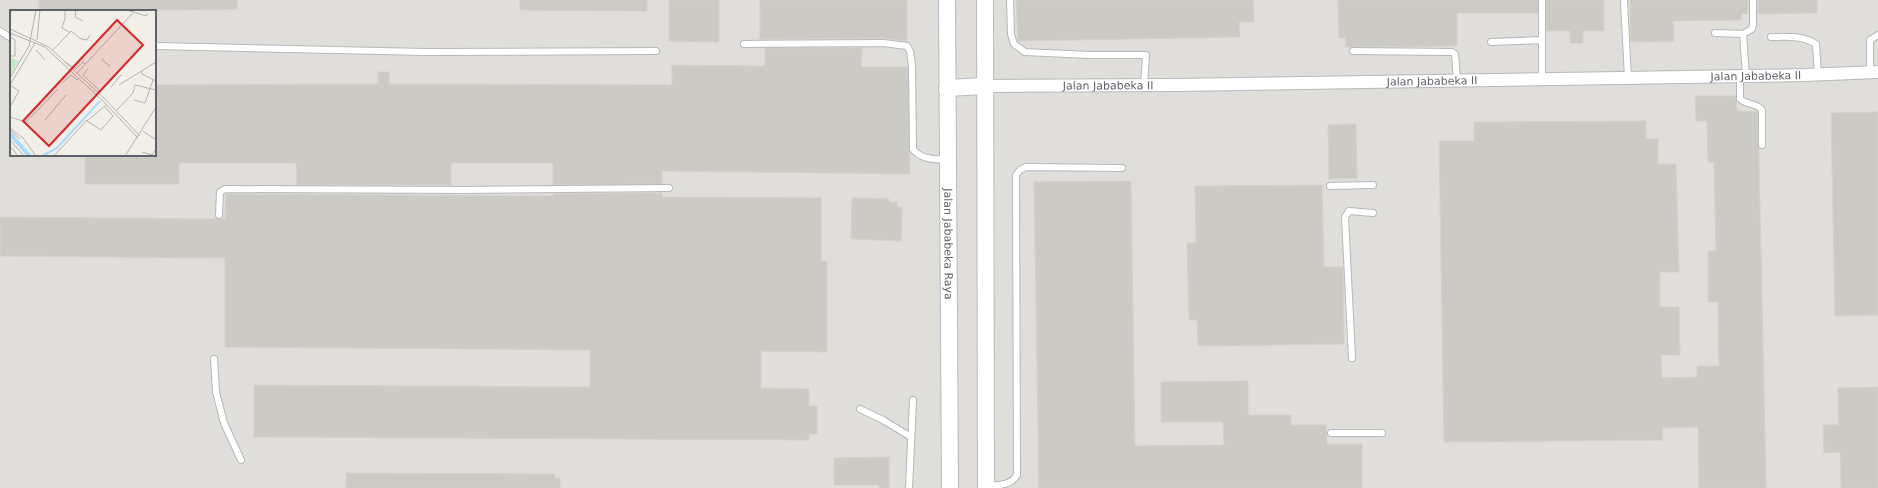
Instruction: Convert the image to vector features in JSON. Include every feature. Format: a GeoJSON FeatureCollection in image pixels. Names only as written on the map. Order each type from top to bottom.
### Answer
{"type":"FeatureCollection","features":[{"type":"Feature","properties":{"kind":"main road","name":"Jalan Jababeka Raya"},"geometry":{"type":"LineString","coordinates":[[947,0],[950,488]]}},
{"type":"Feature","properties":{"kind":"main road"},"geometry":{"type":"LineString","coordinates":[[985,0],[986,487]]}},
{"type":"Feature","properties":{"kind":"main road"},"geometry":{"type":"LineString","coordinates":[[947,88],[985,86]]}},
{"type":"Feature","properties":{"kind":"street","name":"Jalan Jababeka II"},"geometry":{"type":"LineString","coordinates":[[985,86],[1628,78],[1818,75],[1874,72]]}},
{"type":"Feature","properties":{"kind":"lane"},"geometry":{"type":"LineString","coordinates":[[1010,0],[1011,34],[1014,44],[1025,52],[1090,55],[1146,55],[1144,85]]}},
{"type":"Feature","properties":{"kind":"lane"},"geometry":{"type":"LineString","coordinates":[[1542,0],[1542,79]]}},
{"type":"Feature","properties":{"kind":"lane"},"geometry":{"type":"LineString","coordinates":[[1715,33],[1743,34],[1752,29],[1753,0]]}},
{"type":"Feature","properties":{"kind":"lane"},"geometry":{"type":"LineString","coordinates":[[1624,2],[1628,78]]}},
{"type":"Feature","properties":{"kind":"lane"},"geometry":{"type":"LineString","coordinates":[[0,31],[10,37]]}},
{"type":"Feature","properties":{"kind":"lane"},"geometry":{"type":"LineString","coordinates":[[1743,34],[1743,76],[1740,99],[1757,106],[1762,110],[1762,145]]}},
{"type":"Feature","properties":{"kind":"lane"},"geometry":{"type":"LineString","coordinates":[[1874,72],[1870,40],[1878,35]]}},
{"type":"Feature","properties":{"kind":"lane"},"geometry":{"type":"LineString","coordinates":[[1771,37],[1801,38],[1810,40],[1816,44],[1818,75]]}},
{"type":"Feature","properties":{"kind":"lane"},"geometry":{"type":"LineString","coordinates":[[1491,42],[1542,40]]}},
{"type":"Feature","properties":{"kind":"lane"},"geometry":{"type":"LineString","coordinates":[[744,44],[883,44],[907,46],[910,51],[912,66],[913,148],[916,153],[924,158],[947,160]]}},
{"type":"Feature","properties":{"kind":"lane"},"geometry":{"type":"LineString","coordinates":[[156,46],[426,52],[656,51]]}},
{"type":"Feature","properties":{"kind":"lane"},"geometry":{"type":"LineString","coordinates":[[1353,51],[1452,52],[1455,54],[1457,80]]}},
{"type":"Feature","properties":{"kind":"lane"},"geometry":{"type":"LineString","coordinates":[[986,487],[1006,484],[1011,482],[1017,475],[1016,175],[1020,170],[1026,167],[1122,168]]}},
{"type":"Feature","properties":{"kind":"lane"},"geometry":{"type":"LineString","coordinates":[[1330,186],[1373,185]]}},
{"type":"Feature","properties":{"kind":"lane"},"geometry":{"type":"LineString","coordinates":[[219,215],[220,192],[225,189],[471,190],[669,188]]}},
{"type":"Feature","properties":{"kind":"lane"},"geometry":{"type":"LineString","coordinates":[[1352,358],[1345,217],[1349,211],[1373,213]]}},
{"type":"Feature","properties":{"kind":"lane"},"geometry":{"type":"LineString","coordinates":[[214,359],[216,392],[224,424],[241,460]]}},
{"type":"Feature","properties":{"kind":"lane"},"geometry":{"type":"LineString","coordinates":[[909,488],[913,400]]}},
{"type":"Feature","properties":{"kind":"lane"},"geometry":{"type":"LineString","coordinates":[[860,409],[883,420],[911,437]]}},
{"type":"Feature","properties":{"kind":"lane"},"geometry":{"type":"LineString","coordinates":[[1331,433],[1382,433]]}},
{"type":"Feature","properties":{"kind":"shaded area"},"geometry":{"type":"Polygon","coordinates":[[[0,0],[1878,0],[1878,488],[0,488],[0,0]]]}},
{"type":"Feature","properties":{"kind":"building"},"geometry":{"type":"Polygon","coordinates":[[[39,0],[237,0],[237,9],[39,10],[39,0]]]}},
{"type":"Feature","properties":{"kind":"building"},"geometry":{"type":"Polygon","coordinates":[[[520,0],[647,0],[647,11],[520,10],[520,0]]]}},
{"type":"Feature","properties":{"kind":"building"},"geometry":{"type":"Polygon","coordinates":[[[669,0],[719,0],[719,42],[669,41],[669,0]]]}},
{"type":"Feature","properties":{"kind":"building"},"geometry":{"type":"Polygon","coordinates":[[[760,0],[907,0],[907,41],[883,38],[760,39],[760,0]]]}},
{"type":"Feature","properties":{"kind":"building"},"geometry":{"type":"Polygon","coordinates":[[[1016,0],[1253,0],[1254,22],[1239,22],[1240,37],[1018,41],[1016,0]]]}},
{"type":"Feature","properties":{"kind":"building"},"geometry":{"type":"Polygon","coordinates":[[[1338,0],[1538,0],[1538,13],[1457,13],[1457,46],[1346,47],[1345,38],[1339,38],[1338,0]]]}},
{"type":"Feature","properties":{"kind":"building"},"geometry":{"type":"Polygon","coordinates":[[[1546,0],[1604,0],[1604,31],[1583,31],[1583,43],[1570,43],[1570,31],[1546,31],[1546,0]]]}},
{"type":"Feature","properties":{"kind":"building"},"geometry":{"type":"Polygon","coordinates":[[[1630,0],[1748,0],[1748,14],[1741,14],[1741,20],[1673,21],[1674,41],[1631,42],[1630,0]]]}},
{"type":"Feature","properties":{"kind":"building"},"geometry":{"type":"Polygon","coordinates":[[[1758,0],[1817,0],[1817,13],[1758,14],[1758,0]]]}},
{"type":"Feature","properties":{"kind":"building"},"geometry":{"type":"Polygon","coordinates":[[[765,48],[862,48],[861,67],[908,67],[910,174],[662,171],[662,184],[553,185],[553,163],[451,163],[451,185],[297,185],[296,163],[179,163],[179,184],[85,184],[85,156],[156,156],[156,85],[378,84],[378,72],[389,72],[389,84],[672,85],[672,65],[765,66],[765,48]]]}},
{"type":"Feature","properties":{"kind":"building"},"geometry":{"type":"Polygon","coordinates":[[[1695,96],[1736,96],[1737,111],[1758,112],[1766,488],[1699,488],[1698,427],[1662,428],[1663,440],[1444,442],[1439,141],[1474,141],[1474,122],[1646,121],[1646,139],[1658,139],[1658,164],[1676,164],[1679,272],[1660,272],[1660,307],[1679,307],[1680,355],[1661,355],[1662,378],[1697,377],[1697,366],[1719,366],[1718,302],[1708,302],[1708,251],[1716,251],[1714,162],[1708,162],[1707,121],[1696,121],[1695,96]]]}},
{"type":"Feature","properties":{"kind":"building"},"geometry":{"type":"Polygon","coordinates":[[[1878,112],[1878,315],[1835,316],[1831,113],[1878,112]]]}},
{"type":"Feature","properties":{"kind":"building"},"geometry":{"type":"Polygon","coordinates":[[[1356,124],[1357,178],[1329,179],[1328,125],[1356,124]]]}},
{"type":"Feature","properties":{"kind":"building"},"geometry":{"type":"Polygon","coordinates":[[[1131,181],[1135,446],[1224,445],[1223,422],[1161,422],[1161,382],[1248,381],[1248,415],[1291,415],[1291,425],[1326,425],[1327,444],[1362,444],[1362,488],[1039,488],[1034,182],[1131,181]]]}},
{"type":"Feature","properties":{"kind":"building"},"geometry":{"type":"Polygon","coordinates":[[[1322,185],[1324,267],[1343,267],[1344,344],[1198,346],[1197,320],[1189,320],[1187,243],[1196,243],[1195,186],[1322,185]]]}},
{"type":"Feature","properties":{"kind":"building"},"geometry":{"type":"Polygon","coordinates":[[[662,193],[662,197],[821,198],[821,261],[827,261],[827,352],[761,351],[761,388],[809,389],[809,406],[817,406],[817,434],[809,434],[809,440],[254,437],[254,385],[590,387],[590,350],[225,347],[225,258],[0,256],[0,217],[225,219],[226,194],[553,196],[553,194],[662,193]]]}},
{"type":"Feature","properties":{"kind":"building"},"geometry":{"type":"Polygon","coordinates":[[[852,198],[889,199],[889,202],[897,202],[897,207],[902,207],[901,241],[851,239],[852,198]]]}},
{"type":"Feature","properties":{"kind":"building"},"geometry":{"type":"Polygon","coordinates":[[[1878,387],[1878,488],[1841,488],[1840,452],[1824,453],[1823,425],[1839,425],[1838,388],[1878,387]]]}},
{"type":"Feature","properties":{"kind":"building"},"geometry":{"type":"Polygon","coordinates":[[[889,457],[889,488],[879,488],[879,485],[834,485],[834,458],[889,457]]]}},
{"type":"Feature","properties":{"kind":"building"},"geometry":{"type":"Polygon","coordinates":[[[346,473],[555,474],[555,478],[560,478],[560,488],[346,488],[346,473]]]}}]}
